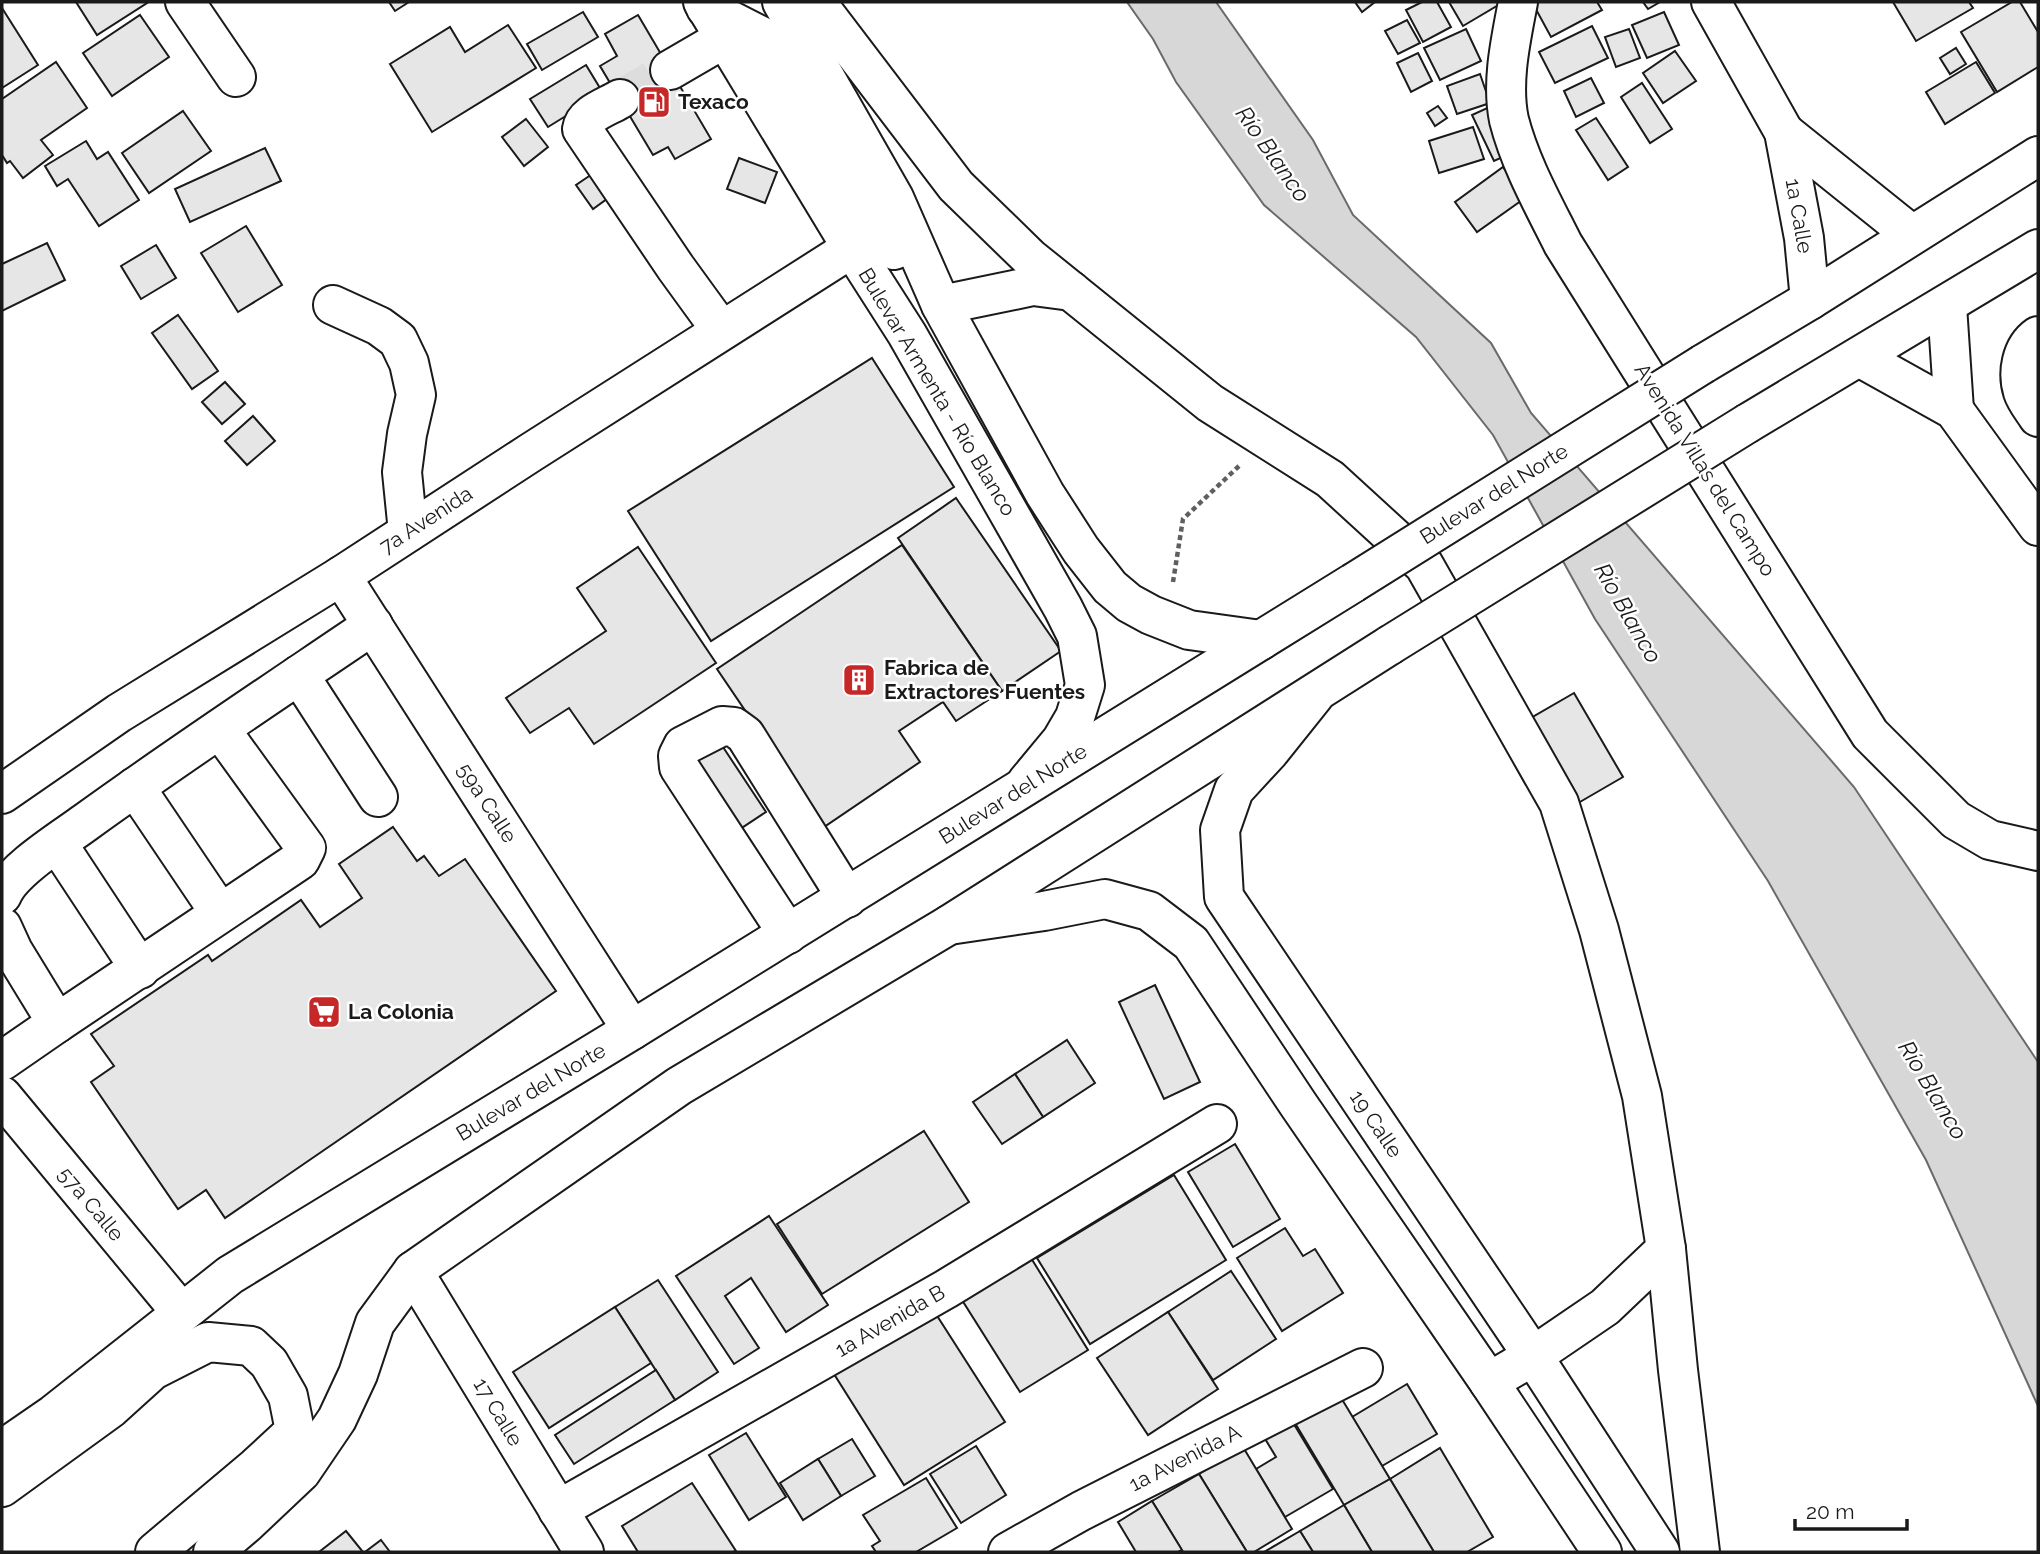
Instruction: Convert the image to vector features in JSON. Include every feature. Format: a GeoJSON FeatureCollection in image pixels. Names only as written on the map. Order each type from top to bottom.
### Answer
{"type":"FeatureCollection","features":[{"type":"Feature","properties":{"kind":"main road"},"geometry":{"type":"LineString","coordinates":[[185,2],[236,77]]}},
{"type":"Feature","properties":{"kind":"main road","name":"Bulevar Armenta - Río Blanco"},"geometry":{"type":"LineString","coordinates":[[782,2],[894,198],[941,305],[1045,494],[1081,550],[1110,587],[1129,603],[1189,630],[1261,640]]}},
{"type":"Feature","properties":{"kind":"main road"},"geometry":{"type":"LineString","coordinates":[[816,2],[956,186],[1030,258],[1210,403],[1330,479],[1424,565],[1559,803],[1599,930],[1642,1096],[1666,1249],[1700,1552]]}},
{"type":"Feature","properties":{"kind":"main road","name":"Avenida Villas del Campo"},"geometry":{"type":"LineString","coordinates":[[1518,2],[1506,86],[1509,119],[1528,174],[1563,244],[1870,734],[1956,820],[1990,840],[2038,851]]}},
{"type":"Feature","properties":{"kind":"main road","name":"1a Calle"},"geometry":{"type":"LineString","coordinates":[[1721,5],[1784,132],[1804,237],[1810,300]]}},
{"type":"Feature","properties":{"kind":"main road"},"geometry":{"type":"LineString","coordinates":[[670,70],[711,16],[765,38],[923,297],[941,305],[1033,286],[1071,290]]}},
{"type":"Feature","properties":{"kind":"main road","name":"Bulevar Armenta - Río Blanco"},"geometry":{"type":"LineString","coordinates":[[711,16],[907,334],[1077,636],[1084,685],[1075,717],[1061,741],[1021,789]]}},
{"type":"Feature","properties":{"kind":"main road"},"geometry":{"type":"LineString","coordinates":[[620,99],[587,118],[582,124],[582,130],[721,330]]}},
{"type":"Feature","properties":{"kind":"main road","name":"1a Calle"},"geometry":{"type":"LineString","coordinates":[[1784,132],[1912,234]]}},
{"type":"Feature","properties":{"kind":"main road","name":"Bulevar del Norte"},"geometry":{"type":"LineString","coordinates":[[2,1450],[54,1414],[230,1275],[847,898],[2038,156]]}},
{"type":"Feature","properties":{"kind":"main road","name":"7a Avenida"},"geometry":{"type":"LineString","coordinates":[[2,794],[119,713],[341,576],[852,248]]}},
{"type":"Feature","properties":{"kind":"main road"},"geometry":{"type":"LineString","coordinates":[[213,1552],[301,1472],[337,1419],[358,1374],[375,1322],[413,1271],[679,1086],[949,925],[1319,690],[1748,423],[2038,249]]}},
{"type":"Feature","properties":{"kind":"main road"},"geometry":{"type":"LineString","coordinates":[[333,305],[379,326],[398,340],[409,363],[416,395],[402,472],[408,532]]}},
{"type":"Feature","properties":{"kind":"main road"},"geometry":{"type":"LineString","coordinates":[[1947,306],[1954,410]]}},
{"type":"Feature","properties":{"kind":"main road"},"geometry":{"type":"LineString","coordinates":[[2038,336],[2030,342],[2019,369],[2023,394],[2038,417]]}},
{"type":"Feature","properties":{"kind":"main road"},"geometry":{"type":"LineString","coordinates":[[1859,357],[1954,410],[2038,526]]}},
{"type":"Feature","properties":{"kind":"main road","name":"59a Calle"},"geometry":{"type":"LineString","coordinates":[[341,576],[632,1030]]}},
{"type":"Feature","properties":{"kind":"main road"},"geometry":{"type":"LineString","coordinates":[[1077,636],[1129,603]]}},
{"type":"Feature","properties":{"kind":"main road"},"geometry":{"type":"LineString","coordinates":[[2,895],[19,873],[57,843],[373,625]]}},
{"type":"Feature","properties":{"kind":"main road"},"geometry":{"type":"LineString","coordinates":[[299,675],[378,797]]}},
{"type":"Feature","properties":{"kind":"main road","name":"19 Calle"},"geometry":{"type":"LineString","coordinates":[[1319,690],[1270,751],[1234,790],[1220,830],[1224,897],[1533,1356],[1660,1552]]}},
{"type":"Feature","properties":{"kind":"main road"},"geometry":{"type":"LineString","coordinates":[[788,934],[679,767],[678,756],[683,747],[722,726],[734,727],[745,736],[847,898]]}},
{"type":"Feature","properties":{"kind":"main road"},"geometry":{"type":"LineString","coordinates":[[2,1061],[300,860],[306,848],[220,729]]}},
{"type":"Feature","properties":{"kind":"main road"},"geometry":{"type":"LineString","coordinates":[[135,787],[220,913]]}},
{"type":"Feature","properties":{"kind":"main road"},"geometry":{"type":"LineString","coordinates":[[57,843],[140,969]]}},
{"type":"Feature","properties":{"kind":"main road"},"geometry":{"type":"LineString","coordinates":[[949,925],[1105,899],[1149,911],[1191,943],[1602,1552]]}},
{"type":"Feature","properties":{"kind":"main road"},"geometry":{"type":"LineString","coordinates":[[2,928],[57,1023]]}},
{"type":"Feature","properties":{"kind":"main road","name":"57a Calle"},"geometry":{"type":"LineString","coordinates":[[2,1096],[181,1312]]}},
{"type":"Feature","properties":{"kind":"main road","name":"1a Avenida B"},"geometry":{"type":"LineString","coordinates":[[558,1510],[946,1289],[1217,1124]]}},
{"type":"Feature","properties":{"kind":"main road"},"geometry":{"type":"LineString","coordinates":[[1489,1382],[1605,1307],[1666,1249]]}},
{"type":"Feature","properties":{"kind":"main road","name":"17 Calle"},"geometry":{"type":"LineString","coordinates":[[413,1271],[584,1552]]}},
{"type":"Feature","properties":{"kind":"main road"},"geometry":{"type":"LineString","coordinates":[[2,1487],[111,1408],[153,1370],[208,1342],[251,1346],[269,1363],[288,1396],[296,1430],[155,1552]]}},
{"type":"Feature","properties":{"kind":"main road","name":"1a Avenida A"},"geometry":{"type":"LineString","coordinates":[[1008,1552],[1081,1511],[1363,1368]]}},
{"type":"Feature","properties":{"kind":"path"},"geometry":{"type":"LineString","coordinates":[[1167,621],[1183,519],[1267,439]]}},
{"type":"Feature","properties":{"kind":"water","name":"Río Blanco"},"geometry":{"type":"Polygon","coordinates":[[[1127,2],[1216,2],[1313,140],[1353,215],[1491,343],[1531,413],[1854,787],[2038,1062],[2038,1406],[1926,1160],[1768,881],[1595,619],[1493,435],[1416,337],[1264,205],[1176,82],[1153,39],[1127,2]]]}},
{"type":"Feature","properties":{"kind":"building"},"geometry":{"type":"Polygon","coordinates":[[[76,2],[146,2],[147,3],[97,35],[76,2]]]}},
{"type":"Feature","properties":{"kind":"building"},"geometry":{"type":"Polygon","coordinates":[[[389,2],[409,2],[395,11],[389,2]]]}},
{"type":"Feature","properties":{"kind":"building"},"geometry":{"type":"Polygon","coordinates":[[[1355,2],[1375,2],[1362,12],[1355,2]]]}},
{"type":"Feature","properties":{"kind":"building"},"geometry":{"type":"Polygon","coordinates":[[[1422,2],[1437,2],[1451,27],[1423,42],[1406,10],[1422,2]]]}},
{"type":"Feature","properties":{"kind":"building"},"geometry":{"type":"Polygon","coordinates":[[[1449,2],[1498,2],[1500,4],[1463,26],[1449,2]]]}},
{"type":"Feature","properties":{"kind":"building"},"geometry":{"type":"Polygon","coordinates":[[[1532,2],[1597,2],[1602,10],[1551,37],[1532,2]]]}},
{"type":"Feature","properties":{"kind":"building"},"geometry":{"type":"Polygon","coordinates":[[[1643,2],[1660,2],[1648,9],[1643,2]]]}},
{"type":"Feature","properties":{"kind":"building"},"geometry":{"type":"Polygon","coordinates":[[[1893,2],[1969,2],[1973,8],[1916,41],[1893,2]]]}},
{"type":"Feature","properties":{"kind":"building"},"geometry":{"type":"Polygon","coordinates":[[[2012,2],[2020,2],[2038,32],[2038,67],[1997,92],[1961,32],[2012,2]]]}},
{"type":"Feature","properties":{"kind":"building"},"geometry":{"type":"Polygon","coordinates":[[[2,8],[38,65],[2,88],[2,8]]]}},
{"type":"Feature","properties":{"kind":"building"},"geometry":{"type":"Polygon","coordinates":[[[583,12],[598,37],[542,70],[527,44],[583,12]]]}},
{"type":"Feature","properties":{"kind":"building"},"geometry":{"type":"Polygon","coordinates":[[[1664,12],[1679,45],[1647,58],[1632,25],[1664,12]]]}},
{"type":"Feature","properties":{"kind":"building"},"geometry":{"type":"Polygon","coordinates":[[[140,15],[169,57],[112,96],[83,53],[140,15]]]}},
{"type":"Feature","properties":{"kind":"building"},"geometry":{"type":"Polygon","coordinates":[[[638,15],[711,139],[675,159],[668,147],[653,155],[600,66],[617,56],[605,34],[638,15]]]}},
{"type":"Feature","properties":{"kind":"building"},"geometry":{"type":"Polygon","coordinates":[[[1407,20],[1420,43],[1398,54],[1385,31],[1407,20]]]}},
{"type":"Feature","properties":{"kind":"building"},"geometry":{"type":"Polygon","coordinates":[[[508,25],[536,68],[432,132],[390,64],[450,27],[465,52],[508,25]]]}},
{"type":"Feature","properties":{"kind":"building"},"geometry":{"type":"Polygon","coordinates":[[[1592,26],[1608,58],[1555,83],[1539,52],[1592,26]]]}},
{"type":"Feature","properties":{"kind":"building"},"geometry":{"type":"Polygon","coordinates":[[[1466,29],[1481,61],[1440,80],[1424,48],[1466,29]]]}},
{"type":"Feature","properties":{"kind":"building"},"geometry":{"type":"Polygon","coordinates":[[[1629,29],[1640,58],[1616,67],[1605,37],[1629,29]]]}},
{"type":"Feature","properties":{"kind":"building"},"geometry":{"type":"Polygon","coordinates":[[[1956,48],[1966,64],[1950,74],[1940,58],[1956,48]]]}},
{"type":"Feature","properties":{"kind":"building"},"geometry":{"type":"Polygon","coordinates":[[[1675,51],[1696,81],[1663,103],[1643,73],[1675,51]]]}},
{"type":"Feature","properties":{"kind":"building"},"geometry":{"type":"Polygon","coordinates":[[[1418,53],[1432,81],[1411,92],[1397,63],[1418,53]]]}},
{"type":"Feature","properties":{"kind":"building"},"geometry":{"type":"Polygon","coordinates":[[[56,62],[87,108],[41,140],[53,155],[23,178],[2,155],[2,99],[56,62]]]}},
{"type":"Feature","properties":{"kind":"building"},"geometry":{"type":"Polygon","coordinates":[[[1976,62],[1995,93],[1945,124],[1926,92],[1976,62]]]}},
{"type":"Feature","properties":{"kind":"building"},"geometry":{"type":"Polygon","coordinates":[[[586,65],[603,93],[548,127],[530,99],[586,65]]]}},
{"type":"Feature","properties":{"kind":"building"},"geometry":{"type":"Polygon","coordinates":[[[1480,74],[1490,103],[1457,114],[1447,86],[1480,74]]]}},
{"type":"Feature","properties":{"kind":"building"},"geometry":{"type":"Polygon","coordinates":[[[1591,78],[1604,103],[1576,117],[1564,91],[1591,78]]]}},
{"type":"Feature","properties":{"kind":"building"},"geometry":{"type":"Polygon","coordinates":[[[1642,83],[1672,129],[1650,143],[1621,97],[1642,83]]]}},
{"type":"Feature","properties":{"kind":"building"},"geometry":{"type":"Polygon","coordinates":[[[1496,104],[1518,150],[1494,161],[1472,115],[1496,104]]]}},
{"type":"Feature","properties":{"kind":"building"},"geometry":{"type":"Polygon","coordinates":[[[1438,106],[1447,118],[1435,126],[1427,113],[1438,106]]]}},
{"type":"Feature","properties":{"kind":"building"},"geometry":{"type":"Polygon","coordinates":[[[183,111],[211,151],[149,193],[122,153],[183,111]]]}},
{"type":"Feature","properties":{"kind":"building"},"geometry":{"type":"Polygon","coordinates":[[[1596,118],[1628,167],[1608,180],[1576,130],[1596,118]]]}},
{"type":"Feature","properties":{"kind":"building"},"geometry":{"type":"Polygon","coordinates":[[[526,119],[548,147],[524,166],[502,137],[526,119]]]}},
{"type":"Feature","properties":{"kind":"building"},"geometry":{"type":"Polygon","coordinates":[[[1473,127],[1484,159],[1439,173],[1429,141],[1473,127]]]}},
{"type":"Feature","properties":{"kind":"building"},"geometry":{"type":"Polygon","coordinates":[[[86,141],[97,159],[108,152],[139,200],[99,226],[68,179],[57,186],[45,166],[86,141]]]}},
{"type":"Feature","properties":{"kind":"building"},"geometry":{"type":"Polygon","coordinates":[[[265,148],[281,181],[190,222],[175,189],[265,148]]]}},
{"type":"Feature","properties":{"kind":"building"},"geometry":{"type":"Polygon","coordinates":[[[739,158],[777,172],[765,203],[727,189],[739,158]]]}},
{"type":"Feature","properties":{"kind":"building"},"geometry":{"type":"Polygon","coordinates":[[[1503,167],[1525,198],[1477,232],[1455,202],[1503,167]]]}},
{"type":"Feature","properties":{"kind":"building"},"geometry":{"type":"Polygon","coordinates":[[[598,170],[615,193],[593,209],[576,185],[598,170]]]}},
{"type":"Feature","properties":{"kind":"building"},"geometry":{"type":"Polygon","coordinates":[[[246,226],[282,285],[238,312],[201,253],[246,226]]]}},
{"type":"Feature","properties":{"kind":"building"},"geometry":{"type":"Polygon","coordinates":[[[47,243],[65,280],[2,311],[2,264],[47,243]]]}},
{"type":"Feature","properties":{"kind":"building"},"geometry":{"type":"Polygon","coordinates":[[[156,245],[176,278],[141,299],[121,266],[156,245]]]}},
{"type":"Feature","properties":{"kind":"building"},"geometry":{"type":"Polygon","coordinates":[[[178,315],[218,371],[192,389],[152,333],[178,315]]]}},
{"type":"Feature","properties":{"kind":"building"},"geometry":{"type":"Polygon","coordinates":[[[872,358],[954,487],[711,641],[628,511],[872,358]]]}},
{"type":"Feature","properties":{"kind":"building"},"geometry":{"type":"Polygon","coordinates":[[[225,382],[245,404],[222,424],[202,402],[225,382]]]}},
{"type":"Feature","properties":{"kind":"building"},"geometry":{"type":"Polygon","coordinates":[[[253,416],[275,441],[247,465],[225,441],[253,416]]]}},
{"type":"Feature","properties":{"kind":"building"},"geometry":{"type":"Polygon","coordinates":[[[956,498],[1061,651],[1002,691],[898,538],[956,498]]]}},
{"type":"Feature","properties":{"kind":"building","name":"Fabrica de Extractores Fuentes"},"geometry":{"type":"Polygon","coordinates":[[[902,545],[1002,691],[956,721],[943,702],[899,731],[920,762],[824,827],[717,669],[902,545]]]}},
{"type":"Feature","properties":{"kind":"building"},"geometry":{"type":"Polygon","coordinates":[[[638,547],[716,663],[594,744],[569,708],[530,733],[506,698],[606,631],[577,588],[638,547]]]}},
{"type":"Feature","properties":{"kind":"building"},"geometry":{"type":"Polygon","coordinates":[[[1574,693],[1623,777],[1573,806],[1524,722],[1574,693]]]}},
{"type":"Feature","properties":{"kind":"building"},"geometry":{"type":"Polygon","coordinates":[[[721,744],[766,812],[734,833],[689,766],[721,744]]]}},
{"type":"Feature","properties":{"kind":"building","name":"La Colonia"},"geometry":{"type":"Polygon","coordinates":[[[393,827],[417,861],[424,856],[439,876],[465,859],[556,991],[225,1218],[206,1190],[178,1209],[91,1082],[114,1066],[91,1034],[208,955],[212,961],[301,900],[320,927],[362,898],[339,864],[393,827]]]}},
{"type":"Feature","properties":{"kind":"building"},"geometry":{"type":"Polygon","coordinates":[[[1155,985],[1200,1082],[1164,1099],[1119,1002],[1155,985]]]}},
{"type":"Feature","properties":{"kind":"building"},"geometry":{"type":"Polygon","coordinates":[[[1067,1040],[1095,1083],[1043,1117],[1015,1074],[1067,1040]]]}},
{"type":"Feature","properties":{"kind":"building"},"geometry":{"type":"Polygon","coordinates":[[[1015,1074],[1043,1117],[1002,1144],[973,1102],[1015,1074]]]}},
{"type":"Feature","properties":{"kind":"building"},"geometry":{"type":"Polygon","coordinates":[[[924,1131],[969,1202],[822,1294],[777,1224],[924,1131]]]}},
{"type":"Feature","properties":{"kind":"building"},"geometry":{"type":"Polygon","coordinates":[[[1235,1144],[1280,1219],[1233,1247],[1188,1172],[1235,1144]]]}},
{"type":"Feature","properties":{"kind":"building"},"geometry":{"type":"Polygon","coordinates":[[[1174,1175],[1226,1260],[1090,1344],[1037,1258],[1174,1175]]]}},
{"type":"Feature","properties":{"kind":"building"},"geometry":{"type":"Polygon","coordinates":[[[769,1216],[828,1305],[786,1332],[751,1278],[725,1296],[759,1348],[734,1364],[676,1276],[769,1216]]]}},
{"type":"Feature","properties":{"kind":"building"},"geometry":{"type":"Polygon","coordinates":[[[1285,1228],[1303,1256],[1315,1249],[1343,1293],[1282,1331],[1237,1258],[1285,1228]]]}},
{"type":"Feature","properties":{"kind":"building"},"geometry":{"type":"Polygon","coordinates":[[[1031,1258],[1088,1350],[1020,1392],[962,1300],[1031,1258]]]}},
{"type":"Feature","properties":{"kind":"building"},"geometry":{"type":"Polygon","coordinates":[[[1231,1271],[1276,1339],[1213,1380],[1168,1312],[1231,1271]]]}},
{"type":"Feature","properties":{"kind":"building"},"geometry":{"type":"Polygon","coordinates":[[[658,1280],[718,1372],[675,1400],[615,1307],[658,1280]]]}},
{"type":"Feature","properties":{"kind":"building"},"geometry":{"type":"Polygon","coordinates":[[[615,1307],[651,1363],[549,1428],[513,1372],[615,1307]]]}},
{"type":"Feature","properties":{"kind":"building"},"geometry":{"type":"Polygon","coordinates":[[[934,1311],[1005,1422],[904,1485],[834,1374],[934,1311]]]}},
{"type":"Feature","properties":{"kind":"building"},"geometry":{"type":"Polygon","coordinates":[[[1168,1312],[1218,1389],[1148,1435],[1097,1358],[1168,1312]]]}},
{"type":"Feature","properties":{"kind":"building"},"geometry":{"type":"Polygon","coordinates":[[[656,1370],[675,1400],[574,1464],[555,1435],[656,1370]]]}},
{"type":"Feature","properties":{"kind":"building"},"geometry":{"type":"Polygon","coordinates":[[[1407,1384],[1437,1434],[1382,1466],[1352,1417],[1407,1384]]]}},
{"type":"Feature","properties":{"kind":"building"},"geometry":{"type":"Polygon","coordinates":[[[1337,1391],[1390,1479],[1344,1505],[1292,1418],[1337,1391]]]}},
{"type":"Feature","properties":{"kind":"building"},"geometry":{"type":"Polygon","coordinates":[[[1292,1421],[1333,1489],[1285,1517],[1256,1469],[1276,1457],[1264,1437],[1292,1421]]]}},
{"type":"Feature","properties":{"kind":"building"},"geometry":{"type":"Polygon","coordinates":[[[746,1433],[786,1497],[749,1520],[709,1455],[746,1433]]]}},
{"type":"Feature","properties":{"kind":"building"},"geometry":{"type":"Polygon","coordinates":[[[852,1439],[875,1476],[841,1496],[818,1459],[852,1439]]]}},
{"type":"Feature","properties":{"kind":"building"},"geometry":{"type":"Polygon","coordinates":[[[976,1446],[1006,1495],[961,1523],[930,1474],[976,1446]]]}},
{"type":"Feature","properties":{"kind":"building"},"geometry":{"type":"Polygon","coordinates":[[[1243,1447],[1292,1529],[1254,1552],[1247,1552],[1199,1474],[1243,1447]]]}},
{"type":"Feature","properties":{"kind":"building"},"geometry":{"type":"Polygon","coordinates":[[[1440,1448],[1493,1537],[1467,1552],[1434,1552],[1390,1479],[1440,1448]]]}},
{"type":"Feature","properties":{"kind":"building"},"geometry":{"type":"Polygon","coordinates":[[[818,1459],[841,1496],[803,1520],[780,1483],[818,1459]]]}},
{"type":"Feature","properties":{"kind":"building"},"geometry":{"type":"Polygon","coordinates":[[[1199,1474],[1247,1552],[1183,1552],[1152,1501],[1199,1474]]]}},
{"type":"Feature","properties":{"kind":"building"},"geometry":{"type":"Polygon","coordinates":[[[926,1478],[957,1528],[916,1552],[876,1552],[872,1546],[880,1541],[863,1515],[926,1478]]]}},
{"type":"Feature","properties":{"kind":"building"},"geometry":{"type":"Polygon","coordinates":[[[1390,1479],[1434,1552],[1372,1552],[1344,1505],[1390,1479]]]}},
{"type":"Feature","properties":{"kind":"building"},"geometry":{"type":"Polygon","coordinates":[[[692,1483],[736,1551],[638,1552],[622,1526],[692,1483]]]}},
{"type":"Feature","properties":{"kind":"building"},"geometry":{"type":"Polygon","coordinates":[[[1152,1501],[1182,1550],[1136,1552],[1118,1522],[1152,1501]]]}},
{"type":"Feature","properties":{"kind":"building"},"geometry":{"type":"Polygon","coordinates":[[[1344,1505],[1372,1552],[1313,1552],[1300,1531],[1344,1505]]]}},
{"type":"Feature","properties":{"kind":"building"},"geometry":{"type":"Polygon","coordinates":[[[346,1531],[363,1552],[319,1552],[346,1531]]]}},
{"type":"Feature","properties":{"kind":"building"},"geometry":{"type":"Polygon","coordinates":[[[1300,1531],[1313,1552],[1264,1552],[1300,1531]]]}},
{"type":"Feature","properties":{"kind":"building"},"geometry":{"type":"Polygon","coordinates":[[[381,1540],[390,1552],[365,1552],[381,1540]]]}},
{"type":"Feature","properties":{"kind":"tunnel"},"geometry":{"type":"LineString","coordinates":[[620,99],[670,70]]}},
{"type":"Feature","properties":{"kind":"place","name":"Texaco"},"geometry":{"type":"Point","coordinates":[654,102]}},
{"type":"Feature","properties":{"kind":"place","name":"Fabrica de Extractores Fuentes"},"geometry":{"type":"Point","coordinates":[859,680]}},
{"type":"Feature","properties":{"kind":"place","name":"La Colonia"},"geometry":{"type":"Point","coordinates":[324,1012]}}]}
